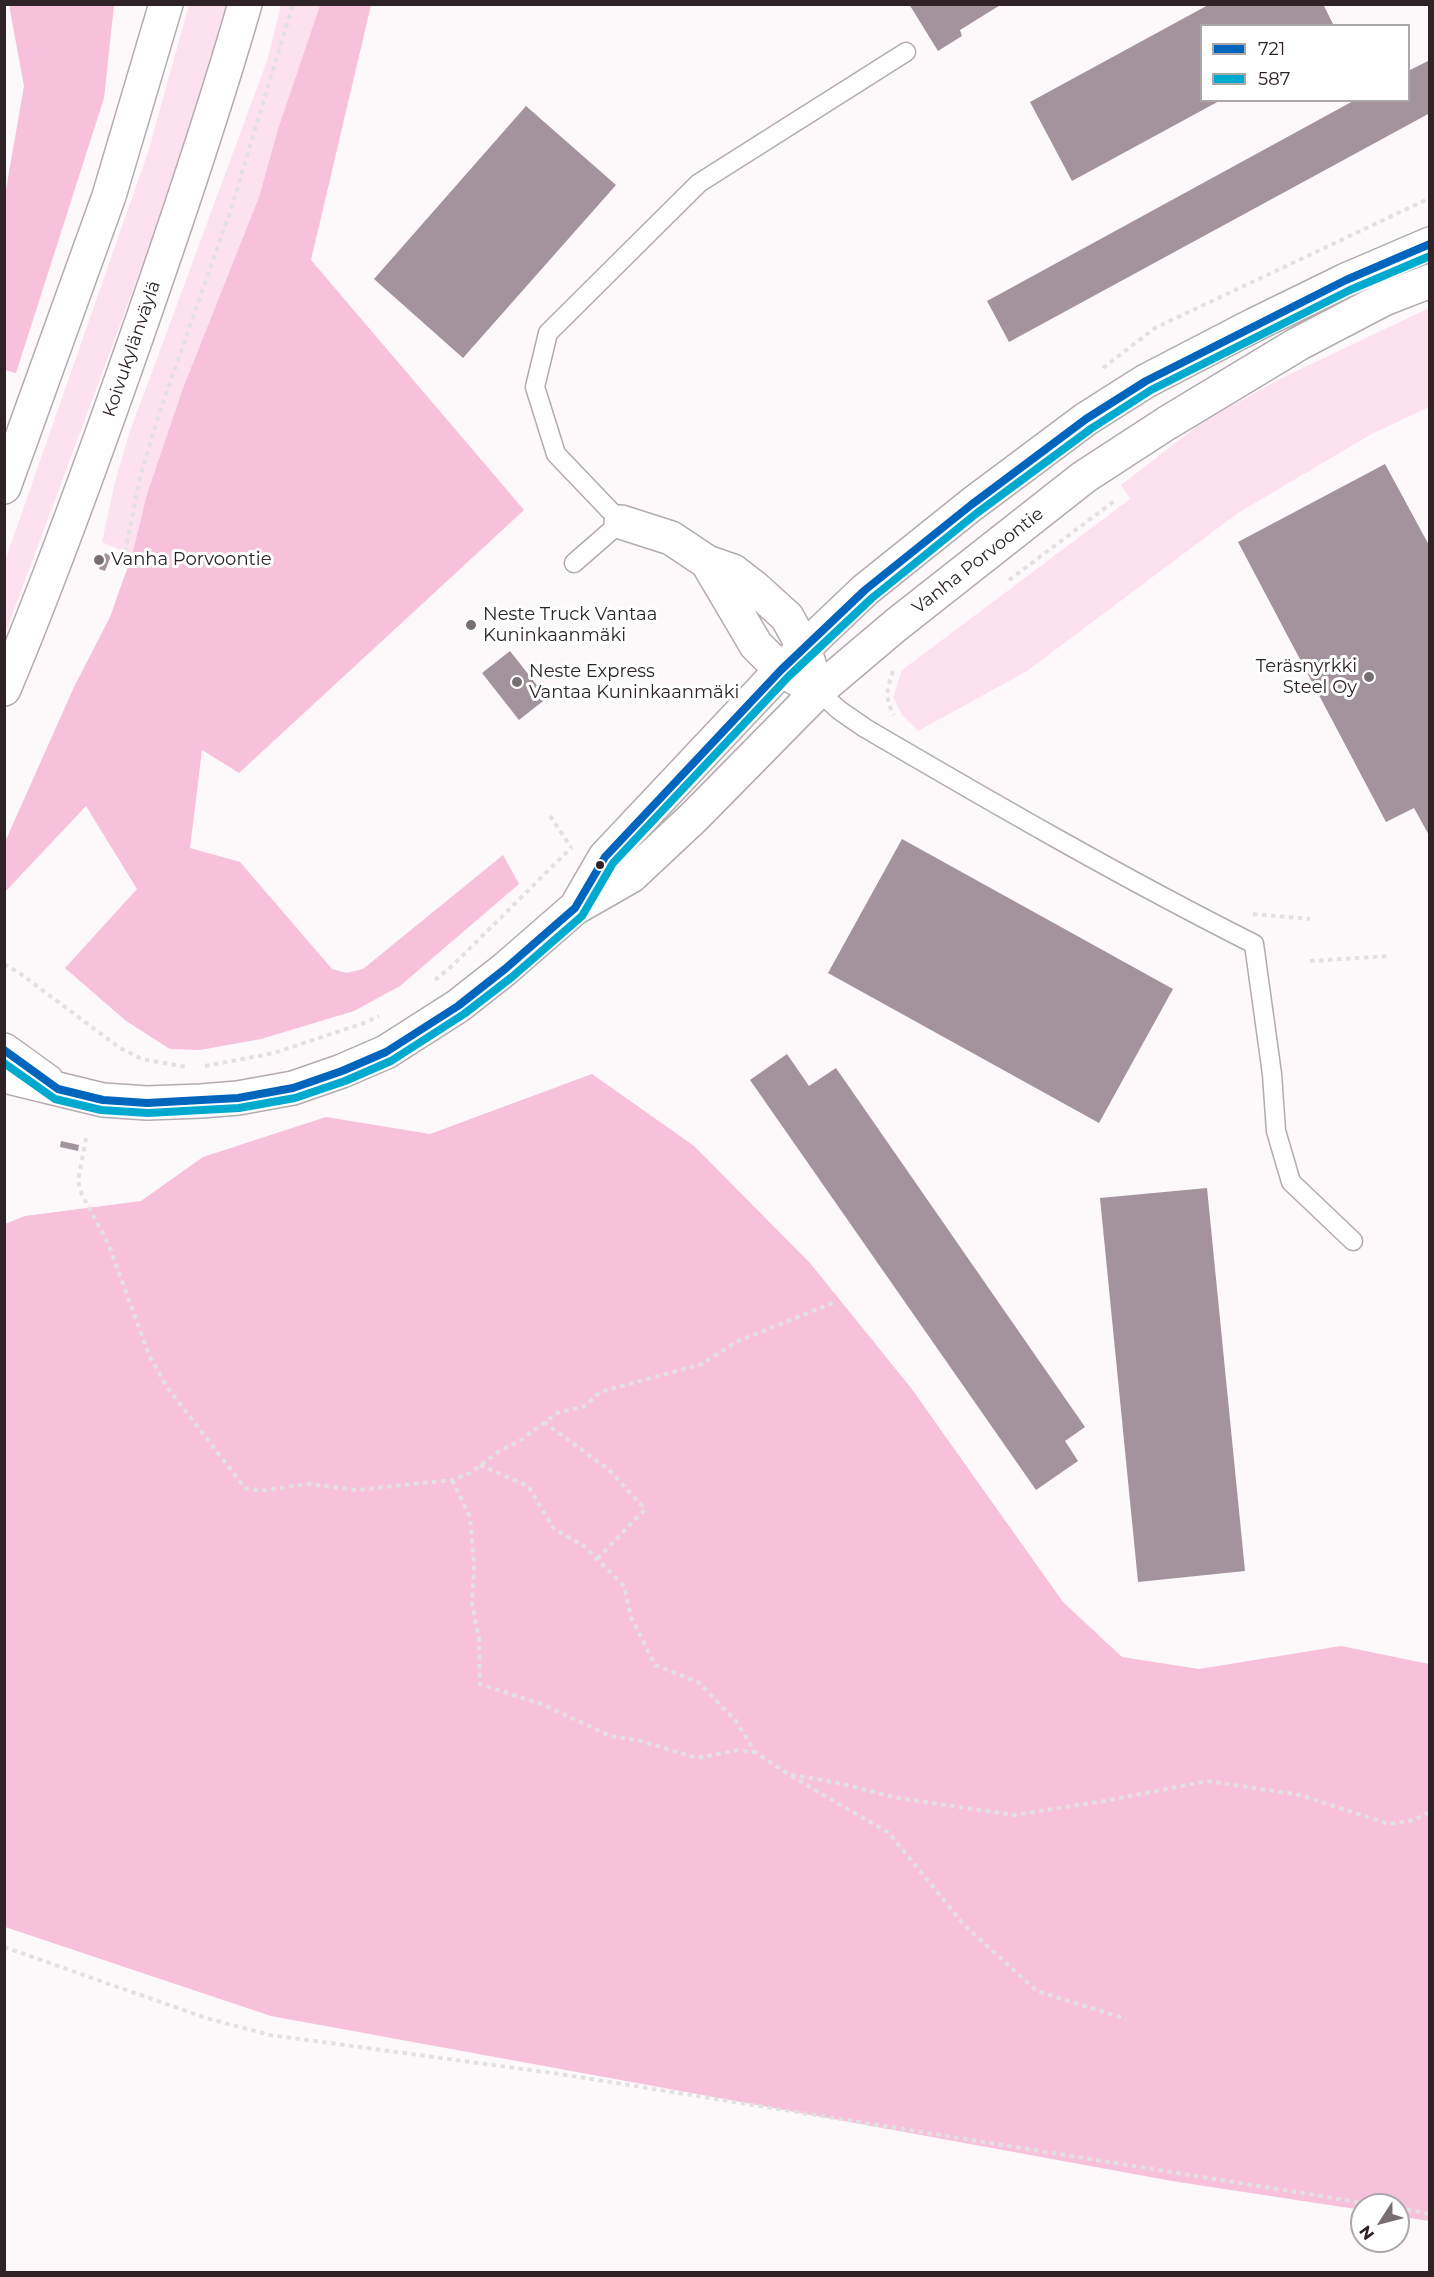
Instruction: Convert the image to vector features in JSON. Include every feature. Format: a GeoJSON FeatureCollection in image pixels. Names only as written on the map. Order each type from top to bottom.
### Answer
{"type":"FeatureCollection","features":[{"type":"Feature","properties":{"kind":"main road"},"geometry":{"type":"LineString","coordinates":[[4,487],[109,196],[166,4]]}},
{"type":"Feature","properties":{"kind":"main road","name":"Koivukylänväylä"},"geometry":{"type":"LineString","coordinates":[[4,689],[43,596],[110,412],[178,218],[245,4]]}},
{"type":"Feature","properties":{"kind":"main road","name":"Vanha Porvoontie"},"geometry":{"type":"LineString","coordinates":[[575,908],[605,857],[793,659],[874,583],[971,505],[1086,419],[1146,381],[1346,280],[1430,244]]}},
{"type":"Feature","properties":{"kind":"main road","name":"Vanha Porvoontie"},"geometry":{"type":"LineString","coordinates":[[4,1077],[103,1100],[147,1103],[201,1101],[238,1098],[293,1088],[386,1053],[458,1006],[506,969],[575,908],[631,876],[694,817],[818,691],[896,625],[1084,477],[1167,423],[1298,344],[1384,299],[1430,281]]}},
{"type":"Feature","properties":{"kind":"main road"},"geometry":{"type":"LineString","coordinates":[[621,522],[671,538],[707,562],[733,571],[755,588],[787,617],[793,659],[818,691]]}},
{"type":"Feature","properties":{"kind":"main road","name":"Vanha Porvoontie"},"geometry":{"type":"LineString","coordinates":[[4,1050],[58,1089]]}},
{"type":"Feature","properties":{"kind":"lane"},"geometry":{"type":"LineString","coordinates":[[574,563],[621,522],[556,454],[535,387],[548,333],[699,183],[906,52]]}},
{"type":"Feature","properties":{"kind":"lane"},"geometry":{"type":"LineString","coordinates":[[818,691],[839,710],[865,728],[1055,839],[1254,944],[1272,1074],[1276,1131],[1292,1182],[1353,1241]]}},
{"type":"Feature","properties":{"kind":"path"},"geometry":{"type":"LineString","coordinates":[[125,552],[141,474],[158,417],[231,209],[293,4]]}},
{"type":"Feature","properties":{"kind":"path"},"geometry":{"type":"LineString","coordinates":[[1098,372],[1155,328],[1430,198]]}},
{"type":"Feature","properties":{"kind":"path"},"geometry":{"type":"LineString","coordinates":[[894,668],[887,691],[889,705],[897,720]]}},
{"type":"Feature","properties":{"kind":"path"},"geometry":{"type":"LineString","coordinates":[[550,816],[571,847]]}},
{"type":"Feature","properties":{"kind":"path"},"geometry":{"type":"LineString","coordinates":[[430,984],[453,965],[579,840]]}},
{"type":"Feature","properties":{"kind":"path"},"geometry":{"type":"LineString","coordinates":[[1249,914],[1310,919]]}},
{"type":"Feature","properties":{"kind":"path"},"geometry":{"type":"LineString","coordinates":[[1310,961],[1389,956]]}},
{"type":"Feature","properties":{"kind":"path"},"geometry":{"type":"LineString","coordinates":[[4,964],[120,1048],[142,1059],[168,1065],[195,1068],[274,1053],[364,1023],[382,1014]]}},
{"type":"Feature","properties":{"kind":"path"},"geometry":{"type":"LineString","coordinates":[[86,1138],[78,1181],[82,1195],[108,1243],[149,1355],[167,1387],[244,1488],[261,1491],[307,1484],[357,1490],[452,1480],[470,1473],[557,1413],[585,1406],[600,1392],[702,1364],[736,1342],[835,1302]]}},
{"type":"Feature","properties":{"kind":"path"},"geometry":{"type":"LineString","coordinates":[[544,1422],[609,1470],[645,1509],[597,1559]]}},
{"type":"Feature","properties":{"kind":"path"},"geometry":{"type":"LineString","coordinates":[[480,1466],[528,1486],[554,1529],[584,1546],[624,1586],[631,1617],[655,1665],[698,1682],[736,1721],[755,1752],[889,1833],[965,1926],[1037,1991],[1126,2019]]}},
{"type":"Feature","properties":{"kind":"path"},"geometry":{"type":"LineString","coordinates":[[452,1480],[470,1517],[474,1567],[472,1604],[478,1639],[480,1684],[544,1705],[610,1736],[638,1740],[697,1758],[738,1750],[755,1752]]}},
{"type":"Feature","properties":{"kind":"path"},"geometry":{"type":"LineString","coordinates":[[788,1774],[898,1798],[1014,1815],[1208,1781],[1300,1795],[1389,1824],[1414,1820],[1430,1812]]}},
{"type":"Feature","properties":{"kind":"path"},"geometry":{"type":"LineString","coordinates":[[4,1947],[206,2018],[270,2035],[560,2074],[1350,2201]]}},
{"type":"Feature","properties":{"kind":"path"},"geometry":{"type":"LineString","coordinates":[[1410,2210],[1430,2214]]}},
{"type":"Feature","properties":{"kind":"shaded area"},"geometry":{"type":"Polygon","coordinates":[[[9,5],[114,5],[104,98],[16,373],[5,370],[5,195],[24,86],[9,5]]]}},
{"type":"Feature","properties":{"kind":"shaded area"},"geometry":{"type":"Polygon","coordinates":[[[189,5],[230,5],[155,231],[5,634],[5,561],[148,152],[189,5]]]}},
{"type":"Feature","properties":{"kind":"shaded area"},"geometry":{"type":"Polygon","coordinates":[[[281,5],[320,5],[278,129],[259,197],[183,388],[147,494],[132,555],[102,542],[114,486],[128,437],[267,61],[281,5]]]}},
{"type":"Feature","properties":{"kind":"shaded area"},"geometry":{"type":"Polygon","coordinates":[[[320,5],[371,5],[311,260],[524,510],[239,773],[202,750],[190,848],[240,862],[332,969],[347,973],[363,969],[503,855],[519,884],[400,986],[354,1011],[261,1039],[200,1050],[170,1049],[126,1021],[65,968],[137,889],[86,806],[5,892],[5,842],[74,687],[110,617],[132,555],[147,494],[183,388],[259,197],[278,129],[320,5]]]}},
{"type":"Feature","properties":{"kind":"shaded area"},"geometry":{"type":"Polygon","coordinates":[[[1429,308],[1429,407],[1370,435],[1238,513],[1027,671],[918,731],[902,715],[893,697],[902,670],[1130,499],[1121,485],[1204,421],[1282,378],[1429,308]]]}},
{"type":"Feature","properties":{"kind":"shaded area"},"geometry":{"type":"Polygon","coordinates":[[[592,1074],[694,1146],[810,1263],[911,1388],[1063,1602],[1122,1657],[1199,1669],[1341,1646],[1429,1664],[1429,2221],[1410,2218],[1410,2193],[1350,2193],[1350,2208],[1172,2181],[271,2016],[5,1927],[5,1224],[25,1216],[141,1201],[203,1157],[326,1117],[430,1134],[592,1074]]]}},
{"type":"Feature","properties":{"kind":"building"},"geometry":{"type":"Polygon","coordinates":[[[909,4],[1002,4],[960,30],[962,36],[938,51],[909,4]]]}},
{"type":"Feature","properties":{"kind":"building"},"geometry":{"type":"Polygon","coordinates":[[[1210,4],[1323,4],[1333,24],[1200,24],[1200,102],[1217,102],[1072,181],[1030,102],[1210,4]]]}},
{"type":"Feature","properties":{"kind":"building"},"geometry":{"type":"Polygon","coordinates":[[[1430,60],[1430,113],[1009,342],[987,301],[1351,102],[1410,102],[1410,70],[1430,60]]]}},
{"type":"Feature","properties":{"kind":"building"},"geometry":{"type":"Polygon","coordinates":[[[526,106],[616,185],[463,358],[374,279],[526,106]]]}},
{"type":"Feature","properties":{"kind":"building","name":"Teräsnyrkki Steel Oy"},"geometry":{"type":"Polygon","coordinates":[[[1385,464],[1430,547],[1430,837],[1414,808],[1386,822],[1238,542],[1385,464]]]}},
{"type":"Feature","properties":{"kind":"building"},"geometry":{"type":"Polygon","coordinates":[[[105,553],[111,556],[105,571],[99,569],[105,553]]]}},
{"type":"Feature","properties":{"kind":"building"},"geometry":{"type":"Polygon","coordinates":[[[510,651],[547,698],[519,720],[482,673],[510,651]]]}},
{"type":"Feature","properties":{"kind":"building"},"geometry":{"type":"Polygon","coordinates":[[[902,839],[1173,989],[1099,1123],[828,973],[902,839]]]}},
{"type":"Feature","properties":{"kind":"building"},"geometry":{"type":"Polygon","coordinates":[[[787,1054],[809,1086],[836,1068],[1085,1427],[1065,1441],[1078,1461],[1036,1490],[750,1080],[787,1054]]]}},
{"type":"Feature","properties":{"kind":"building"},"geometry":{"type":"Polygon","coordinates":[[[61,1141],[79,1145],[78,1151],[60,1147],[61,1141]]]}},
{"type":"Feature","properties":{"kind":"building"},"geometry":{"type":"Polygon","coordinates":[[[1207,1188],[1245,1571],[1138,1582],[1100,1198],[1207,1188]]]}},
{"type":"Feature","properties":{"kind":"transit line","name":"721"},"geometry":{"type":"LineString","coordinates":[[4,1050],[58,1089],[103,1100],[147,1103],[238,1098],[293,1088],[342,1071],[386,1052],[458,1006],[505,969],[575,908],[605,857],[781,670],[865,590],[971,505],[1086,419],[1146,381],[1346,280],[1430,244]]}},
{"type":"Feature","properties":{"kind":"transit line","name":"587"},"geometry":{"type":"LineString","coordinates":[[4,1063],[55,1099],[101,1110],[148,1113],[239,1108],[295,1098],[345,1081],[391,1061],[464,1014],[512,977],[582,916],[613,863],[788,677],[872,598],[977,513],[1092,428],[1151,390],[1350,290],[1430,256]]}},
{"type":"Feature","properties":{"kind":"place","name":"Vanha Porvoontie"},"geometry":{"type":"Point","coordinates":[99,560]}},
{"type":"Feature","properties":{"kind":"place","name":"Neste Truck Vantaa Kuninkaanmäki"},"geometry":{"type":"Point","coordinates":[471,625]}},
{"type":"Feature","properties":{"kind":"place","name":"Teräsnyrkki Steel Oy"},"geometry":{"type":"Point","coordinates":[1369,677]}},
{"type":"Feature","properties":{"kind":"place","name":"Neste Express Vantaa Kuninkaanmäki"},"geometry":{"type":"Point","coordinates":[517,682]}}]}
